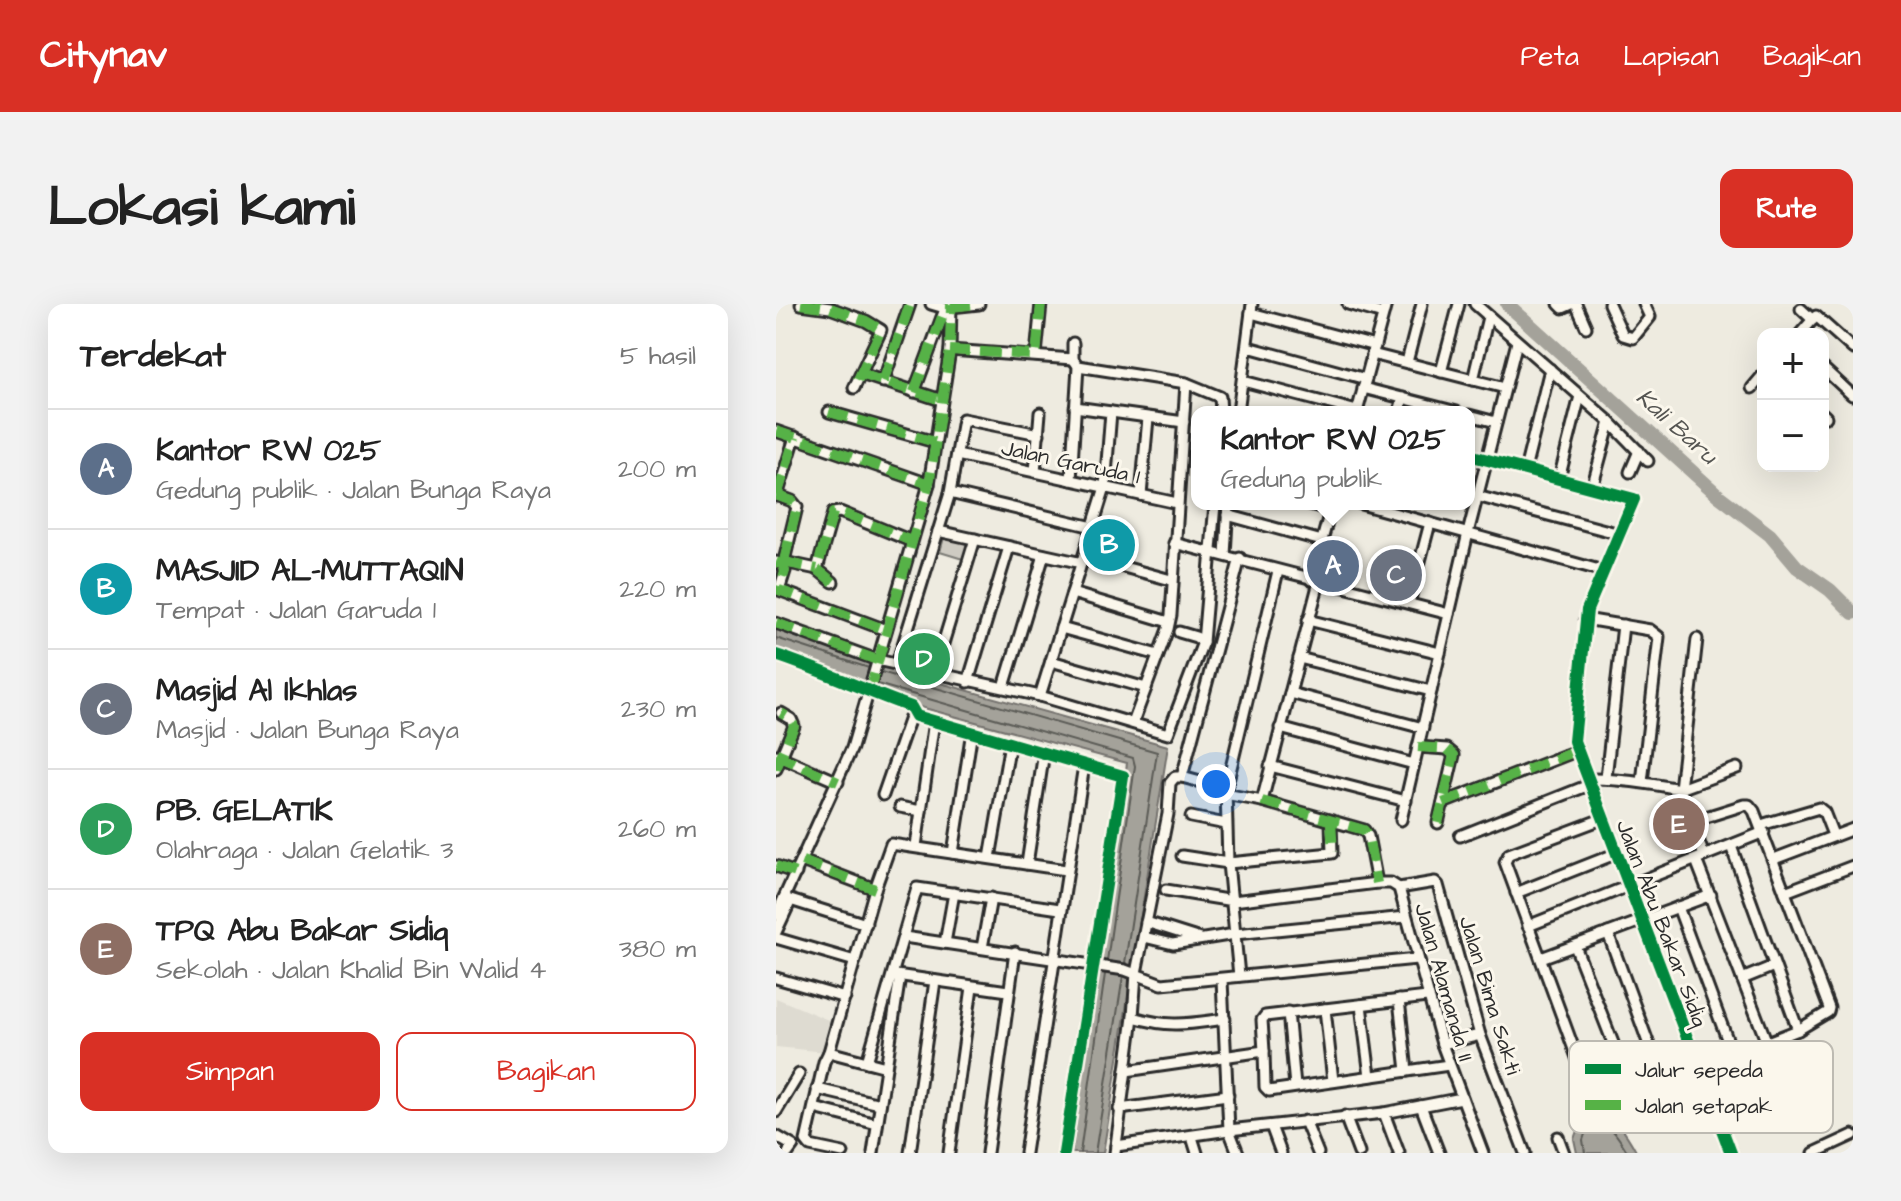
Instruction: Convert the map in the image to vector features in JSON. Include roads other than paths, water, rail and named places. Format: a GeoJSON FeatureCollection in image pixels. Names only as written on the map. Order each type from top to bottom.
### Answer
{"type":"FeatureCollection","features":[{"type":"Feature","properties":{"kind":"street"},"geometry":{"type":"LineString","coordinates":[[801,304],[840,308],[881,330],[854,388]]}},
{"type":"Feature","properties":{"kind":"street"},"geometry":{"type":"LineString","coordinates":[[883,382],[910,304]]}},
{"type":"Feature","properties":{"kind":"street"},"geometry":{"type":"LineString","coordinates":[[931,304],[950,307],[979,304]]}},
{"type":"Feature","properties":{"kind":"street"},"geometry":{"type":"LineString","coordinates":[[1036,355],[1041,304]]}},
{"type":"Feature","properties":{"kind":"street"},"geometry":{"type":"LineString","coordinates":[[1348,304],[1384,309],[1358,406]]}},
{"type":"Feature","properties":{"kind":"street"},"geometry":{"type":"LineString","coordinates":[[1407,362],[1422,304]]}},
{"type":"Feature","properties":{"kind":"street"},"geometry":{"type":"LineString","coordinates":[[1441,372],[1459,304]]}},
{"type":"Feature","properties":{"kind":"street"},"geometry":{"type":"LineString","coordinates":[[1475,304],[1610,422],[1648,461]]}},
{"type":"Feature","properties":{"kind":"street"},"geometry":{"type":"LineString","coordinates":[[1559,304],[1563,308],[1574,304],[1586,327]]}},
{"type":"Feature","properties":{"kind":"street"},"geometry":{"type":"LineString","coordinates":[[1609,304],[1626,338],[1633,338],[1650,317],[1644,304]]}},
{"type":"Feature","properties":{"kind":"street"},"geometry":{"type":"LineString","coordinates":[[914,392],[950,307]]}},
{"type":"Feature","properties":{"kind":"street"},"geometry":{"type":"LineString","coordinates":[[776,932],[796,873],[838,782],[871,684],[929,484],[950,350],[950,307]]}},
{"type":"Feature","properties":{"kind":"street"},"geometry":{"type":"LineString","coordinates":[[1239,406],[1252,309],[1407,362],[1505,388]]}},
{"type":"Feature","properties":{"kind":"street"},"geometry":{"type":"LineString","coordinates":[[1801,309],[1813,320]]}},
{"type":"Feature","properties":{"kind":"street"},"geometry":{"type":"LineString","coordinates":[[1806,328],[1816,316],[1853,349]]}},
{"type":"Feature","properties":{"kind":"street"},"geometry":{"type":"LineString","coordinates":[[1473,380],[1488,317]]}},
{"type":"Feature","properties":{"kind":"street"},"geometry":{"type":"LineString","coordinates":[[1071,480],[1075,407],[1073,343]]}},
{"type":"Feature","properties":{"kind":"street"},"geometry":{"type":"LineString","coordinates":[[1475,490],[1487,460],[1516,343]]}},
{"type":"Feature","properties":{"kind":"street"},"geometry":{"type":"LineString","coordinates":[[1248,347],[1434,406]]}},
{"type":"Feature","properties":{"kind":"street"},"geometry":{"type":"LineString","coordinates":[[950,350],[1036,355],[1186,383],[1220,397],[1221,406]]}},
{"type":"Feature","properties":{"kind":"street"},"geometry":{"type":"LineString","coordinates":[[1525,470],[1550,369]]}},
{"type":"Feature","properties":{"kind":"street"},"geometry":{"type":"LineString","coordinates":[[861,374],[941,400]]}},
{"type":"Feature","properties":{"kind":"street"},"geometry":{"type":"LineString","coordinates":[[1829,374],[1852,395]]}},
{"type":"Feature","properties":{"kind":"street"},"geometry":{"type":"LineString","coordinates":[[1243,381],[1338,406]]}},
{"type":"Feature","properties":{"kind":"street"},"geometry":{"type":"LineString","coordinates":[[1752,388],[1757,382]]}},
{"type":"Feature","properties":{"kind":"street"},"geometry":{"type":"LineString","coordinates":[[1133,723],[1169,622],[1186,383]]}},
{"type":"Feature","properties":{"kind":"street"},"geometry":{"type":"LineString","coordinates":[[1559,479],[1580,396]]}},
{"type":"Feature","properties":{"kind":"street"},"geometry":{"type":"LineString","coordinates":[[1401,406],[1403,398]]}},
{"type":"Feature","properties":{"kind":"street"},"geometry":{"type":"LineString","coordinates":[[1075,407],[1184,422]]}},
{"type":"Feature","properties":{"kind":"street"},"geometry":{"type":"LineString","coordinates":[[829,412],[935,442]]}},
{"type":"Feature","properties":{"kind":"street"},"geometry":{"type":"LineString","coordinates":[[1040,696],[1105,487],[1111,412]]}},
{"type":"Feature","properties":{"kind":"street"},"geometry":{"type":"LineString","coordinates":[[1035,472],[1040,413]]}},
{"type":"Feature","properties":{"kind":"street"},"geometry":{"type":"LineString","coordinates":[[1475,417],[1496,422]]}},
{"type":"Feature","properties":{"kind":"street"},"geometry":{"type":"LineString","coordinates":[[897,664],[950,493],[964,418],[1039,434]]}},
{"type":"Feature","properties":{"kind":"street"},"geometry":{"type":"LineString","coordinates":[[1141,495],[1148,418]]}},
{"type":"Feature","properties":{"kind":"street"},"geometry":{"type":"LineString","coordinates":[[1592,488],[1610,422]]}},
{"type":"Feature","properties":{"kind":"street"},"geometry":{"type":"LineString","coordinates":[[776,431],[929,484]]}},
{"type":"Feature","properties":{"kind":"street"},"geometry":{"type":"LineString","coordinates":[[795,437],[777,496],[792,501],[797,507],[781,563],[785,571],[777,594],[886,630]]}},
{"type":"Feature","properties":{"kind":"street"},"geometry":{"type":"LineString","coordinates":[[1630,472],[1639,451]]}},
{"type":"Feature","properties":{"kind":"street","name":"Jalan Garuda 1"},"geometry":{"type":"LineString","coordinates":[[957,455],[1177,503]]}},
{"type":"Feature","properties":{"kind":"street"},"geometry":{"type":"LineString","coordinates":[[1443,803],[1576,751],[1574,726],[1585,619],[1633,498],[1475,457]]}},
{"type":"Feature","properties":{"kind":"street"},"geometry":{"type":"LineString","coordinates":[[950,493],[1093,527]]}},
{"type":"Feature","properties":{"kind":"street"},"geometry":{"type":"LineString","coordinates":[[1475,496],[1620,534]]}},
{"type":"Feature","properties":{"kind":"street"},"geometry":{"type":"LineString","coordinates":[[776,623],[877,660],[968,682],[1004,687],[1171,733],[1203,642],[1215,510]]}},
{"type":"Feature","properties":{"kind":"street"},"geometry":{"type":"LineString","coordinates":[[1225,555],[1227,510],[1322,541]]}},
{"type":"Feature","properties":{"kind":"street"},"geometry":{"type":"LineString","coordinates":[[1262,801],[1308,620],[1330,510]]}},
{"type":"Feature","properties":{"kind":"street"},"geometry":{"type":"LineString","coordinates":[[1388,510],[1603,571]]}},
{"type":"Feature","properties":{"kind":"street"},"geometry":{"type":"LineString","coordinates":[[1401,820],[1471,510]]}},
{"type":"Feature","properties":{"kind":"street"},"geometry":{"type":"LineString","coordinates":[[817,569],[829,519],[835,512],[911,541]]}},
{"type":"Feature","properties":{"kind":"street"},"geometry":{"type":"LineString","coordinates":[[1409,603],[1430,523]]}},
{"type":"Feature","properties":{"kind":"street"},"geometry":{"type":"LineString","coordinates":[[938,531],[1171,580]]}},
{"type":"Feature","properties":{"kind":"street"},"geometry":{"type":"LineString","coordinates":[[934,673],[975,539]]}},
{"type":"Feature","properties":{"kind":"street"},"geometry":{"type":"LineString","coordinates":[[1174,543],[1449,614]]}},
{"type":"Feature","properties":{"kind":"street"},"geometry":{"type":"LineString","coordinates":[[968,682],[1009,547]]}},
{"type":"Feature","properties":{"kind":"street"},"geometry":{"type":"LineString","coordinates":[[1004,687],[1044,555]]}},
{"type":"Feature","properties":{"kind":"street"},"geometry":{"type":"LineString","coordinates":[[1182,777],[1240,558]]}},
{"type":"Feature","properties":{"kind":"street"},"geometry":{"type":"LineString","coordinates":[[781,563],[817,569],[833,582]]}},
{"type":"Feature","properties":{"kind":"street"},"geometry":{"type":"LineString","coordinates":[[1239,976],[1228,863],[1226,792],[1278,571]]}},
{"type":"Feature","properties":{"kind":"street"},"geometry":{"type":"LineString","coordinates":[[1072,593],[1169,622]]}},
{"type":"Feature","properties":{"kind":"street"},"geometry":{"type":"LineString","coordinates":[[1585,619],[1654,631],[1659,637],[1642,782]]}},
{"type":"Feature","properties":{"kind":"street"},"geometry":{"type":"LineString","coordinates":[[1308,620],[1440,653]]}},
{"type":"Feature","properties":{"kind":"street"},"geometry":{"type":"LineString","coordinates":[[1606,778],[1623,625]]}},
{"type":"Feature","properties":{"kind":"street"},"geometry":{"type":"LineString","coordinates":[[1061,628],[1158,655]]}},
{"type":"Feature","properties":{"kind":"street"},"geometry":{"type":"LineString","coordinates":[[1179,632],[1203,642]]}},
{"type":"Feature","properties":{"kind":"street"},"geometry":{"type":"LineString","coordinates":[[1697,639],[1680,789],[1711,895],[1766,1041]]}},
{"type":"Feature","properties":{"kind":"street"},"geometry":{"type":"LineString","coordinates":[[776,655],[830,674],[871,684],[913,709],[916,716],[1123,776],[1064,1153]]}},
{"type":"Feature","properties":{"kind":"street"},"geometry":{"type":"LineString","coordinates":[[1299,658],[1431,691]]}},
{"type":"Feature","properties":{"kind":"street"},"geometry":{"type":"LineString","coordinates":[[1051,661],[1146,688]]}},
{"type":"Feature","properties":{"kind":"street"},"geometry":{"type":"LineString","coordinates":[[1290,693],[1423,728]]}},
{"type":"Feature","properties":{"kind":"street"},"geometry":{"type":"LineString","coordinates":[[883,795],[913,709]]}},
{"type":"Feature","properties":{"kind":"street"},"geometry":{"type":"LineString","coordinates":[[776,769],[778,756],[794,726],[791,719],[781,713]]}},
{"type":"Feature","properties":{"kind":"street"},"geometry":{"type":"LineString","coordinates":[[916,846],[934,721]]}},
{"type":"Feature","properties":{"kind":"street"},"geometry":{"type":"LineString","coordinates":[[1280,728],[1414,764]]}},
{"type":"Feature","properties":{"kind":"street"},"geometry":{"type":"LineString","coordinates":[[953,853],[972,731]]}},
{"type":"Feature","properties":{"kind":"street"},"geometry":{"type":"LineString","coordinates":[[990,858],[1010,743]]}},
{"type":"Feature","properties":{"kind":"street"},"geometry":{"type":"LineString","coordinates":[[1418,747],[1447,749],[1454,754],[1438,823]]}},
{"type":"Feature","properties":{"kind":"street","name":"Jalan Abu Bakar Sidiq"},"geometry":{"type":"LineString","coordinates":[[1576,751],[1688,1041]]}},
{"type":"Feature","properties":{"kind":"street"},"geometry":{"type":"LineString","coordinates":[[1027,864],[1044,752]]}},
{"type":"Feature","properties":{"kind":"street"},"geometry":{"type":"LineString","coordinates":[[778,756],[838,782]]}},
{"type":"Feature","properties":{"kind":"street"},"geometry":{"type":"LineString","coordinates":[[1025,1153],[1084,765]]}},
{"type":"Feature","properties":{"kind":"street"},"geometry":{"type":"LineString","coordinates":[[1270,766],[1406,801]]}},
{"type":"Feature","properties":{"kind":"street"},"geometry":{"type":"LineString","coordinates":[[1460,836],[1588,782],[1606,778],[1680,789],[1737,768]]}},
{"type":"Feature","properties":{"kind":"street"},"geometry":{"type":"LineString","coordinates":[[1377,883],[1367,833],[1360,828],[1175,777],[1170,783],[1168,814],[1136,973],[1115,1150],[1229,1130],[1384,1113],[1462,1098]]}},
{"type":"Feature","properties":{"kind":"street"},"geometry":{"type":"LineString","coordinates":[[1690,822],[1747,805],[1754,811],[1774,859],[1829,1008],[1828,1012],[1798,1030],[1772,1041]]}},
{"type":"Feature","properties":{"kind":"street"},"geometry":{"type":"LineString","coordinates":[[900,807],[921,811]]}},
{"type":"Feature","properties":{"kind":"street"},"geometry":{"type":"LineString","coordinates":[[1528,926],[1731,846],[1762,828],[1819,808],[1824,812],[1833,835]]}},
{"type":"Feature","properties":{"kind":"street"},"geometry":{"type":"LineString","coordinates":[[1191,817],[1226,824]]}},
{"type":"Feature","properties":{"kind":"street"},"geometry":{"type":"LineString","coordinates":[[1571,1041],[1505,862],[1507,855],[1602,819]]}},
{"type":"Feature","properties":{"kind":"street"},"geometry":{"type":"LineString","coordinates":[[1182,856],[1228,863],[1332,853],[1331,822]]}},
{"type":"Feature","properties":{"kind":"street"},"geometry":{"type":"LineString","coordinates":[[1774,859],[1853,829]]}},
{"type":"Feature","properties":{"kind":"street"},"geometry":{"type":"LineString","coordinates":[[843,1153],[807,1143],[817,1089],[891,844],[1066,870]]}},
{"type":"Feature","properties":{"kind":"street"},"geometry":{"type":"LineString","coordinates":[[1731,846],[1798,1030]]}},
{"type":"Feature","properties":{"kind":"street"},"geometry":{"type":"LineString","coordinates":[[1516,893],[1615,854]]}},
{"type":"Feature","properties":{"kind":"street"},"geometry":{"type":"LineString","coordinates":[[802,861],[875,889]]}},
{"type":"Feature","properties":{"kind":"street"},"geometry":{"type":"LineString","coordinates":[[776,866],[796,873]]}},
{"type":"Feature","properties":{"kind":"street"},"geometry":{"type":"LineString","coordinates":[[1785,892],[1853,866]]}},
{"type":"Feature","properties":{"kind":"street","name":"Jalan Bima Sakti"},"geometry":{"type":"LineString","coordinates":[[1399,888],[1435,882],[1438,885],[1480,1035],[1525,1153]]}},
{"type":"Feature","properties":{"kind":"street","name":"Jalan Alamanda II"},"geometry":{"type":"LineString","coordinates":[[1166,890],[1233,901],[1377,883],[1391,883],[1399,888],[1427,997],[1483,1153]]}},
{"type":"Feature","properties":{"kind":"street"},"geometry":{"type":"LineString","coordinates":[[873,1153],[896,975],[917,888],[1060,909]]}},
{"type":"Feature","properties":{"kind":"street"},"geometry":{"type":"LineString","coordinates":[[945,943],[954,893]]}},
{"type":"Feature","properties":{"kind":"street"},"geometry":{"type":"LineString","coordinates":[[1541,958],[1711,895]]}},
{"type":"Feature","properties":{"kind":"street"},"geometry":{"type":"LineString","coordinates":[[982,948],[991,898]]}},
{"type":"Feature","properties":{"kind":"street"},"geometry":{"type":"LineString","coordinates":[[787,900],[866,924]]}},
{"type":"Feature","properties":{"kind":"street"},"geometry":{"type":"LineString","coordinates":[[776,915],[787,900]]}},
{"type":"Feature","properties":{"kind":"street"},"geometry":{"type":"LineString","coordinates":[[1678,907],[1728,1041]]}},
{"type":"Feature","properties":{"kind":"street"},"geometry":{"type":"LineString","coordinates":[[1144,937],[1173,944],[1235,934],[1406,917]]}},
{"type":"Feature","properties":{"kind":"street"},"geometry":{"type":"LineString","coordinates":[[1146,922],[1202,940]]}},
{"type":"Feature","properties":{"kind":"street"},"geometry":{"type":"LineString","coordinates":[[1608,933],[1647,1041]]}},
{"type":"Feature","properties":{"kind":"street"},"geometry":{"type":"LineString","coordinates":[[904,937],[1109,967],[1136,973],[1162,984],[1417,959]]}},
{"type":"Feature","properties":{"kind":"street"},"geometry":{"type":"LineString","coordinates":[[776,938],[855,961]]}},
{"type":"Feature","properties":{"kind":"street"},"geometry":{"type":"LineString","coordinates":[[1575,946],[1611,1041]]}},
{"type":"Feature","properties":{"kind":"street"},"geometry":{"type":"LineString","coordinates":[[987,1153],[1015,952]]}},
{"type":"Feature","properties":{"kind":"street"},"geometry":{"type":"LineString","coordinates":[[1742,979],[1774,966]]}},
{"type":"Feature","properties":{"kind":"street"},"geometry":{"type":"LineString","coordinates":[[896,975],[1008,991]]}},
{"type":"Feature","properties":{"kind":"street"},"geometry":{"type":"LineString","coordinates":[[867,1062],[896,975]]}},
{"type":"Feature","properties":{"kind":"street"},"geometry":{"type":"LineString","coordinates":[[776,978],[845,998]]}},
{"type":"Feature","properties":{"kind":"street"},"geometry":{"type":"LineString","coordinates":[[1222,980],[1229,1130],[1238,1153]]}},
{"type":"Feature","properties":{"kind":"street"},"geometry":{"type":"LineString","coordinates":[[910,1153],[935,981]]}},
{"type":"Feature","properties":{"kind":"street"},"geometry":{"type":"LineString","coordinates":[[949,1153],[972,987]]}},
{"type":"Feature","properties":{"kind":"street"},"geometry":{"type":"LineString","coordinates":[[1427,997],[1288,1012],[1263,1018],[1267,1090],[1449,1065]]}},
{"type":"Feature","properties":{"kind":"street"},"geometry":{"type":"LineString","coordinates":[[1399,1000],[1407,1071]]}},
{"type":"Feature","properties":{"kind":"street"},"geometry":{"type":"LineString","coordinates":[[1361,1005],[1370,1076]]}},
{"type":"Feature","properties":{"kind":"street"},"geometry":{"type":"LineString","coordinates":[[1325,1009],[1333,1081]]}},
{"type":"Feature","properties":{"kind":"street"},"geometry":{"type":"LineString","coordinates":[[1288,1012],[1295,1086]]}},
{"type":"Feature","properties":{"kind":"street"},"geometry":{"type":"LineString","coordinates":[[1133,1017],[1177,1026],[1225,1019]]}},
{"type":"Feature","properties":{"kind":"street"},"geometry":{"type":"LineString","coordinates":[[1442,1044],[1480,1035]]}},
{"type":"Feature","properties":{"kind":"street"},"geometry":{"type":"LineString","coordinates":[[1126,1071],[1264,1051]]}},
{"type":"Feature","properties":{"kind":"street"},"geometry":{"type":"LineString","coordinates":[[829,1052],[886,1067]]}},
{"type":"Feature","properties":{"kind":"street"},"geometry":{"type":"LineString","coordinates":[[776,1112],[799,1074]]}},
{"type":"Feature","properties":{"kind":"street"},"geometry":{"type":"LineString","coordinates":[[817,1089],[880,1104]]}},
{"type":"Feature","properties":{"kind":"street"},"geometry":{"type":"LineString","coordinates":[[1119,1109],[1228,1095]]}},
{"type":"Feature","properties":{"kind":"street"},"geometry":{"type":"LineString","coordinates":[[1421,1106],[1439,1153]]}},
{"type":"Feature","properties":{"kind":"street"},"geometry":{"type":"LineString","coordinates":[[814,1108],[877,1124]]}},
{"type":"Feature","properties":{"kind":"street"},"geometry":{"type":"LineString","coordinates":[[1384,1113],[1399,1153]]}},
{"type":"Feature","properties":{"kind":"street"},"geometry":{"type":"LineString","coordinates":[[1345,1116],[1359,1153]]}},
{"type":"Feature","properties":{"kind":"street"},"geometry":{"type":"LineString","coordinates":[[1305,1121],[1318,1153]]}},
{"type":"Feature","properties":{"kind":"street"},"geometry":{"type":"LineString","coordinates":[[1271,1126],[1281,1153]]}},
{"type":"Feature","properties":{"kind":"street","name":"Jalan Abu Bakar Sidiq"},"geometry":{"type":"LineString","coordinates":[[1723,1133],[1731,1153]]}},
{"type":"Feature","properties":{"kind":"street"},"geometry":{"type":"LineString","coordinates":[[1814,1153],[1853,1135]]}},
{"type":"Feature","properties":{"kind":"street"},"geometry":{"type":"LineString","coordinates":[[776,1136],[793,1146],[788,1153]]}},
{"type":"Feature","properties":{"kind":"street"},"geometry":{"type":"LineString","coordinates":[[1192,1137],[1197,1153]]}},
{"type":"Feature","properties":{"kind":"street"},"geometry":{"type":"LineString","coordinates":[[1558,1137],[1564,1153]]}},
{"type":"Feature","properties":{"kind":"water"},"geometry":{"type":"Polygon","coordinates":[[[776,629],[933,681],[1168,746],[1103,1153],[1072,1153],[1127,763],[924,708],[776,660],[776,629]]]}},
{"type":"Feature","properties":{"kind":"water"},"geometry":{"type":"Polygon","coordinates":[[[1576,1133],[1625,1133],[1637,1153],[1577,1153],[1574,1139],[1576,1133]]]}},
{"type":"Feature","properties":{"kind":"waterway","name":"Kali Baru"},"geometry":{"type":"LineString","coordinates":[[1507,304],[1719,496],[1770,535],[1797,567],[1830,590],[1853,613]]}},
{"type":"Feature","properties":{"kind":"place","name":"MASJID AL-MUTTAQIN"},"geometry":{"type":"Point","coordinates":[1109,545]}},
{"type":"Feature","properties":{"kind":"place","name":"Kantor RW 025"},"geometry":{"type":"Point","coordinates":[1333,566]}},
{"type":"Feature","properties":{"kind":"place","name":"Masjid Al Ikhlas"},"geometry":{"type":"Point","coordinates":[1396,575]}},
{"type":"Feature","properties":{"kind":"place","name":"PB. GELATIK"},"geometry":{"type":"Point","coordinates":[924,659]}},
{"type":"Feature","properties":{"kind":"place","name":"TPQ Abu Bakar Sidiq"},"geometry":{"type":"Point","coordinates":[1679,824]}}]}
